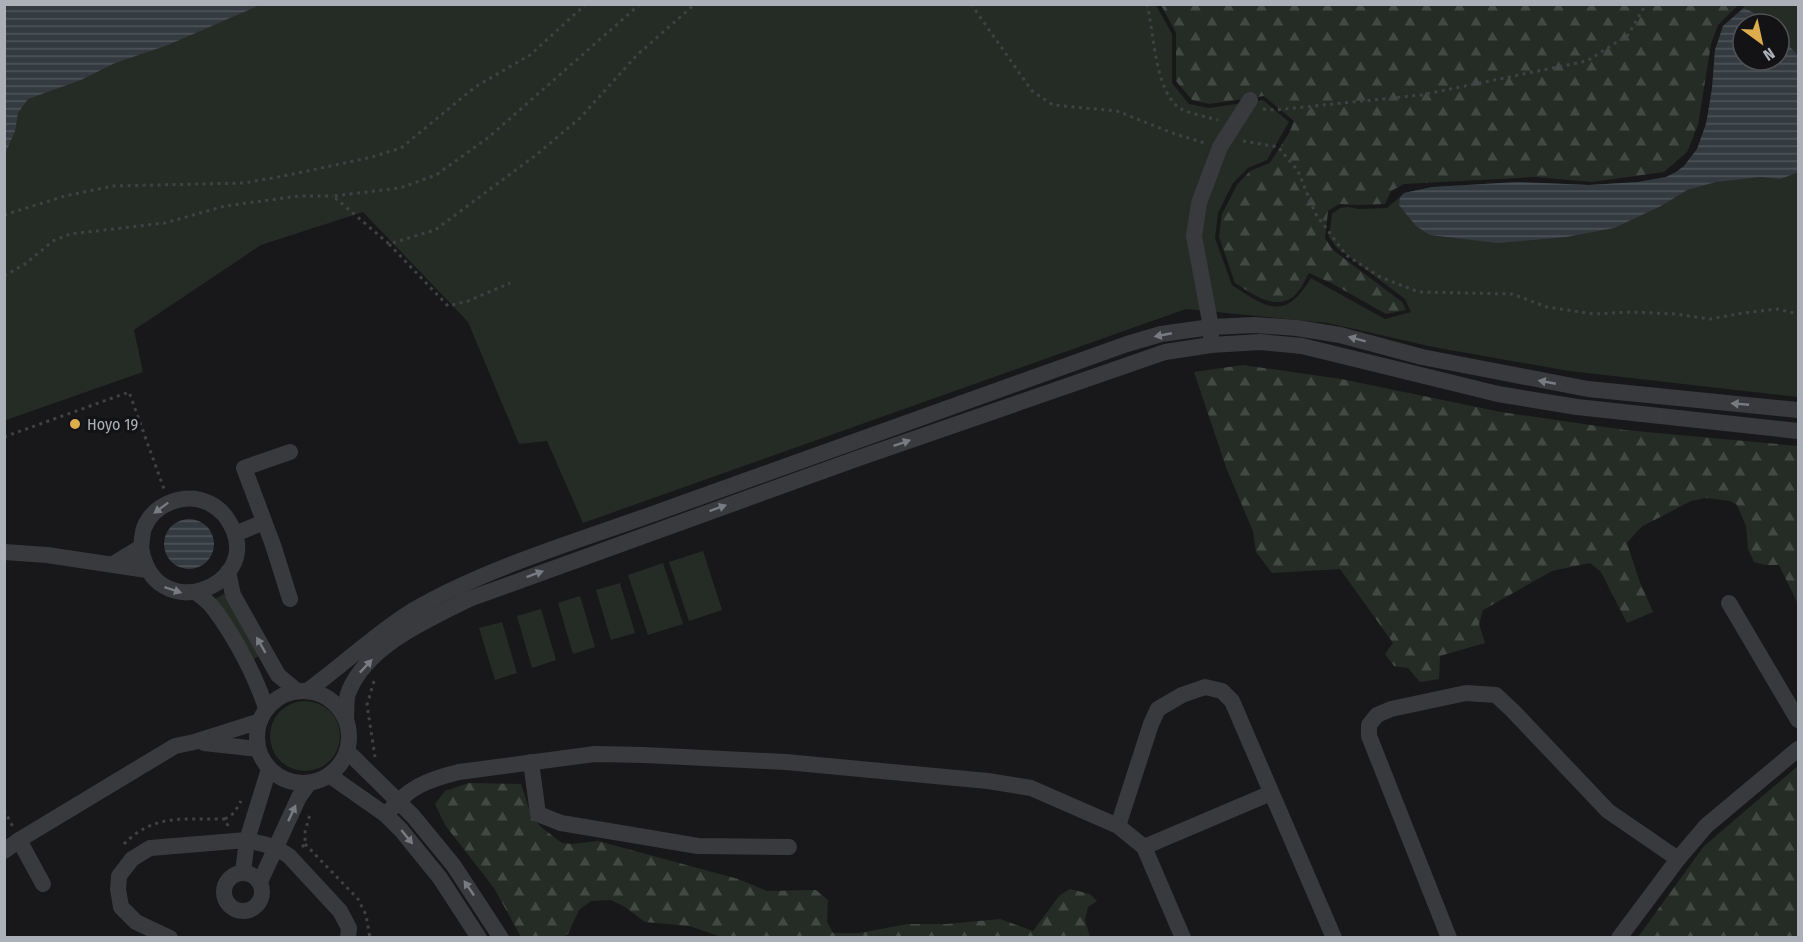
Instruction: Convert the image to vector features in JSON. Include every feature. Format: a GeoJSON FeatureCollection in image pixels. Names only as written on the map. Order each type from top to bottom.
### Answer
{"type":"FeatureCollection","features":[{"type":"Feature","properties":{"kind":"lane"},"geometry":{"type":"LineString","coordinates":[[1211,345],[1211,327],[1194,236],[1199,203],[1220,147],[1247,104]]}},
{"type":"Feature","properties":{"kind":"lane"},"geometry":{"type":"LineString","coordinates":[[4,851],[175,746],[194,742],[263,715],[280,697],[302,691],[412,611],[460,587],[514,564],[1127,344],[1161,334],[1211,327],[1255,325],[1308,330],[1340,335],[1422,357],[1588,390],[1798,410]]}},
{"type":"Feature","properties":{"kind":"lane"},"geometry":{"type":"LineString","coordinates":[[346,719],[348,693],[360,672],[386,646],[421,623],[469,599],[859,458],[1165,352],[1211,345],[1260,342],[1302,346],[1498,394],[1589,408],[1798,431]]}},
{"type":"Feature","properties":{"kind":"lane"},"geometry":{"type":"LineString","coordinates":[[290,452],[244,468],[290,599]]}},
{"type":"Feature","properties":{"kind":"lane"},"geometry":{"type":"LineString","coordinates":[[185,498],[201,500],[216,507],[228,518],[235,534],[234,560],[228,572],[209,589],[197,593],[185,593],[163,586],[147,570],[141,547],[144,528],[154,513],[169,502],[185,498]]}},
{"type":"Feature","properties":{"kind":"lane"},"geometry":{"type":"LineString","coordinates":[[235,534],[264,522]]}},
{"type":"Feature","properties":{"kind":"lane"},"geometry":{"type":"LineString","coordinates":[[113,564],[141,547]]}},
{"type":"Feature","properties":{"kind":"lane"},"geometry":{"type":"LineString","coordinates":[[4,552],[147,570]]}},
{"type":"Feature","properties":{"kind":"lane"},"geometry":{"type":"LineString","coordinates":[[197,593],[213,607],[259,687],[263,715],[257,740],[258,749],[269,768],[281,778],[295,782],[309,783],[329,776],[337,769],[347,751],[349,730],[346,719],[331,699],[320,693],[302,691],[278,675],[233,595],[228,572]]}},
{"type":"Feature","properties":{"kind":"lane"},"geometry":{"type":"LineString","coordinates":[[1729,603],[1798,720]]}},
{"type":"Feature","properties":{"kind":"lane"},"geometry":{"type":"LineString","coordinates":[[1118,826],[1158,709],[1182,694],[1205,687],[1222,691],[1232,701],[1334,938]]}},
{"type":"Feature","properties":{"kind":"lane"},"geometry":{"type":"LineString","coordinates":[[1449,938],[1369,736],[1369,725],[1377,715],[1391,709],[1466,693],[1496,695],[1608,811],[1678,859]]}},
{"type":"Feature","properties":{"kind":"lane"},"geometry":{"type":"LineString","coordinates":[[194,742],[258,749]]}},
{"type":"Feature","properties":{"kind":"lane"},"geometry":{"type":"LineString","coordinates":[[1619,938],[1678,859],[1706,826],[1798,748]]}},
{"type":"Feature","properties":{"kind":"lane"},"geometry":{"type":"LineString","coordinates":[[347,751],[413,816],[454,866],[501,938]]}},
{"type":"Feature","properties":{"kind":"lane"},"geometry":{"type":"LineString","coordinates":[[386,815],[409,790],[440,777],[459,772],[595,754],[786,762],[988,781],[1031,788],[1118,826],[1144,847],[1183,938]]}},
{"type":"Feature","properties":{"kind":"lane"},"geometry":{"type":"LineString","coordinates":[[531,762],[538,814],[561,824],[698,846],[789,847]]}},
{"type":"Feature","properties":{"kind":"lane"},"geometry":{"type":"LineString","coordinates":[[243,872],[248,840],[269,768]]}},
{"type":"Feature","properties":{"kind":"lane"},"geometry":{"type":"LineString","coordinates":[[329,776],[386,815],[401,830],[440,878],[479,938]]}},
{"type":"Feature","properties":{"kind":"lane"},"geometry":{"type":"LineString","coordinates":[[260,882],[299,797],[309,783]]}},
{"type":"Feature","properties":{"kind":"lane"},"geometry":{"type":"LineString","coordinates":[[1144,847],[1271,793]]}},
{"type":"Feature","properties":{"kind":"lane"},"geometry":{"type":"LineString","coordinates":[[19,840],[43,884]]}},
{"type":"Feature","properties":{"kind":"lane"},"geometry":{"type":"LineString","coordinates":[[170,938],[136,922],[121,907],[118,889],[119,876],[132,859],[150,848],[248,840],[275,847],[289,856],[340,911],[348,928],[348,938]]}},
{"type":"Feature","properties":{"kind":"lane"},"geometry":{"type":"LineString","coordinates":[[243,872],[256,877],[260,882],[262,894],[256,906],[245,911],[232,909],[225,899],[224,886],[231,876],[243,872]]}},
{"type":"Feature","properties":{"kind":"path"},"geometry":{"type":"LineString","coordinates":[[4,215],[65,196],[113,186],[244,183],[289,176],[401,148],[475,87],[530,55],[586,4]]}},
{"type":"Feature","properties":{"kind":"path"},"geometry":{"type":"LineString","coordinates":[[4,276],[25,264],[53,241],[70,234],[165,223],[236,205],[299,196],[333,196],[400,188],[435,175],[489,137],[640,4]]}},
{"type":"Feature","properties":{"kind":"path"},"geometry":{"type":"LineString","coordinates":[[389,244],[435,230],[536,155],[580,118],[637,55],[695,4]]}},
{"type":"Feature","properties":{"kind":"path"},"geometry":{"type":"LineString","coordinates":[[971,4],[1032,91],[1053,105],[1117,111],[1174,134],[1220,147],[1243,141],[1278,147],[1298,171],[1315,213],[1346,255],[1380,277],[1419,292],[1512,294],[1547,307],[1594,315],[1630,312],[1675,314],[1710,319],[1777,309],[1798,315]]}},
{"type":"Feature","properties":{"kind":"path"},"geometry":{"type":"LineString","coordinates":[[1147,4],[1160,77],[1165,91],[1178,108],[1234,124]]}},
{"type":"Feature","properties":{"kind":"path"},"geometry":{"type":"LineString","coordinates":[[1247,104],[1275,110],[1421,95],[1587,61],[1628,36],[1646,4]]}},
{"type":"Feature","properties":{"kind":"path"},"geometry":{"type":"LineString","coordinates":[[333,196],[389,244],[448,306],[468,301],[510,283]]}},
{"type":"Feature","properties":{"kind":"path"},"geometry":{"type":"LineString","coordinates":[[4,437],[129,392],[169,502]]}},
{"type":"Feature","properties":{"kind":"path"},"geometry":{"type":"LineString","coordinates":[[365,768],[376,758],[367,705],[373,683],[380,673]]}},
{"type":"Feature","properties":{"kind":"path"},"geometry":{"type":"LineString","coordinates":[[305,844],[358,899],[366,915],[370,938]]}},
{"type":"Feature","properties":{"kind":"green space"},"geometry":{"type":"Polygon","coordinates":[[[4,5],[1156,5],[1172,34],[1172,83],[1189,104],[1209,108],[1263,100],[1289,122],[1267,160],[1248,168],[1233,183],[1218,213],[1215,238],[1232,285],[1256,300],[1275,307],[1293,301],[1311,278],[1385,319],[1411,312],[1405,299],[1336,247],[1329,237],[1332,214],[1340,208],[1348,207],[1387,208],[1404,193],[1432,187],[1518,182],[1589,185],[1638,182],[1666,177],[1684,166],[1697,149],[1706,124],[1715,50],[1723,26],[1731,19],[1731,72],[1791,72],[1791,12],[1738,12],[1746,5],[1798,5],[1798,397],[1569,371],[1433,347],[1328,323],[1186,309],[583,523],[547,441],[519,444],[468,322],[363,212],[261,245],[134,330],[143,372],[6,420],[4,418],[4,5]]]}},
{"type":"Feature","properties":{"kind":"green space"},"geometry":{"type":"Polygon","coordinates":[[[1161,5],[1738,5],[1718,25],[1711,44],[1698,125],[1687,152],[1664,172],[1592,182],[1535,177],[1404,184],[1391,191],[1385,204],[1339,204],[1328,211],[1325,238],[1333,250],[1402,302],[1406,310],[1386,314],[1309,273],[1296,294],[1281,302],[1265,300],[1235,283],[1219,237],[1222,214],[1237,185],[1250,171],[1270,163],[1294,121],[1264,96],[1209,104],[1192,100],[1176,81],[1176,33],[1161,5]]]}},
{"type":"Feature","properties":{"kind":"green space"},"geometry":{"type":"Polygon","coordinates":[[[1243,365],[1341,379],[1501,412],[1625,430],[1798,446],[1798,604],[1779,565],[1754,562],[1748,549],[1746,526],[1737,505],[1730,501],[1706,498],[1691,501],[1641,527],[1627,543],[1639,580],[1653,612],[1627,623],[1601,572],[1590,563],[1552,571],[1483,610],[1479,624],[1485,643],[1440,656],[1439,679],[1420,682],[1408,668],[1394,666],[1385,654],[1393,643],[1340,569],[1272,573],[1256,552],[1253,531],[1227,470],[1194,372],[1243,365]]]}},
{"type":"Feature","properties":{"kind":"green space"},"geometry":{"type":"Polygon","coordinates":[[[703,551],[722,610],[689,621],[669,562],[703,551]]]}},
{"type":"Feature","properties":{"kind":"green space"},"geometry":{"type":"Polygon","coordinates":[[[663,563],[683,624],[648,635],[628,575],[663,563]]]}},
{"type":"Feature","properties":{"kind":"green space"},"geometry":{"type":"Polygon","coordinates":[[[620,583],[635,633],[611,640],[596,590],[620,583]]]}},
{"type":"Feature","properties":{"kind":"green space"},"geometry":{"type":"Polygon","coordinates":[[[224,594],[262,654],[253,660],[215,599],[224,594]]]}},
{"type":"Feature","properties":{"kind":"green space"},"geometry":{"type":"Polygon","coordinates":[[[580,596],[595,647],[573,654],[558,603],[580,596]]]}},
{"type":"Feature","properties":{"kind":"green space"},"geometry":{"type":"Polygon","coordinates":[[[541,609],[556,660],[532,668],[517,616],[541,609]]]}},
{"type":"Feature","properties":{"kind":"green space"},"geometry":{"type":"Polygon","coordinates":[[[502,622],[517,673],[495,680],[479,628],[502,622]]]}},
{"type":"Feature","properties":{"kind":"green space"},"geometry":{"type":"Polygon","coordinates":[[[305,701],[318,704],[330,711],[337,723],[340,736],[337,749],[330,761],[318,768],[305,771],[292,768],[280,761],[273,749],[270,736],[273,723],[280,711],[292,704],[305,701]]]}},
{"type":"Feature","properties":{"kind":"green space"},"geometry":{"type":"Polygon","coordinates":[[[1798,766],[1798,937],[1638,937],[1704,846],[1798,766]]]}},
{"type":"Feature","properties":{"kind":"green space"},"geometry":{"type":"Polygon","coordinates":[[[469,783],[521,784],[531,815],[541,827],[562,843],[598,841],[738,879],[767,891],[816,890],[828,900],[827,922],[833,933],[860,933],[907,924],[947,924],[1000,919],[1033,931],[1059,896],[1070,889],[1090,894],[1097,901],[1088,907],[1085,920],[1090,937],[722,937],[689,926],[645,922],[611,900],[591,901],[579,910],[568,934],[563,937],[521,937],[494,888],[445,825],[435,804],[445,791],[469,783]]]}},
{"type":"Feature","properties":{"kind":"shaded area"},"geometry":{"type":"Polygon","coordinates":[[[5,4],[260,5],[168,45],[115,63],[81,80],[28,99],[18,113],[15,131],[5,154],[5,4]]]}},
{"type":"Feature","properties":{"kind":"shaded area"},"geometry":{"type":"Polygon","coordinates":[[[1744,8],[1752,12],[1739,12],[1744,8]]]}},
{"type":"Feature","properties":{"kind":"shaded area"},"geometry":{"type":"Polygon","coordinates":[[[1731,19],[1731,72],[1791,72],[1791,48],[1798,56],[1798,172],[1781,179],[1760,177],[1716,182],[1687,190],[1661,206],[1614,228],[1566,237],[1498,243],[1430,235],[1416,226],[1399,205],[1404,193],[1432,187],[1518,182],[1589,185],[1638,182],[1666,177],[1676,172],[1684,166],[1697,149],[1706,124],[1715,50],[1723,26],[1731,19]]]}},
{"type":"Feature","properties":{"kind":"shaded area"},"geometry":{"type":"Polygon","coordinates":[[[189,519],[203,523],[210,530],[214,544],[210,558],[203,565],[189,569],[175,565],[168,558],[164,544],[168,530],[175,523],[189,519]]]}},
{"type":"Feature","properties":{"kind":"place","name":"Hoyo 19"},"geometry":{"type":"Point","coordinates":[75,424]}}]}
